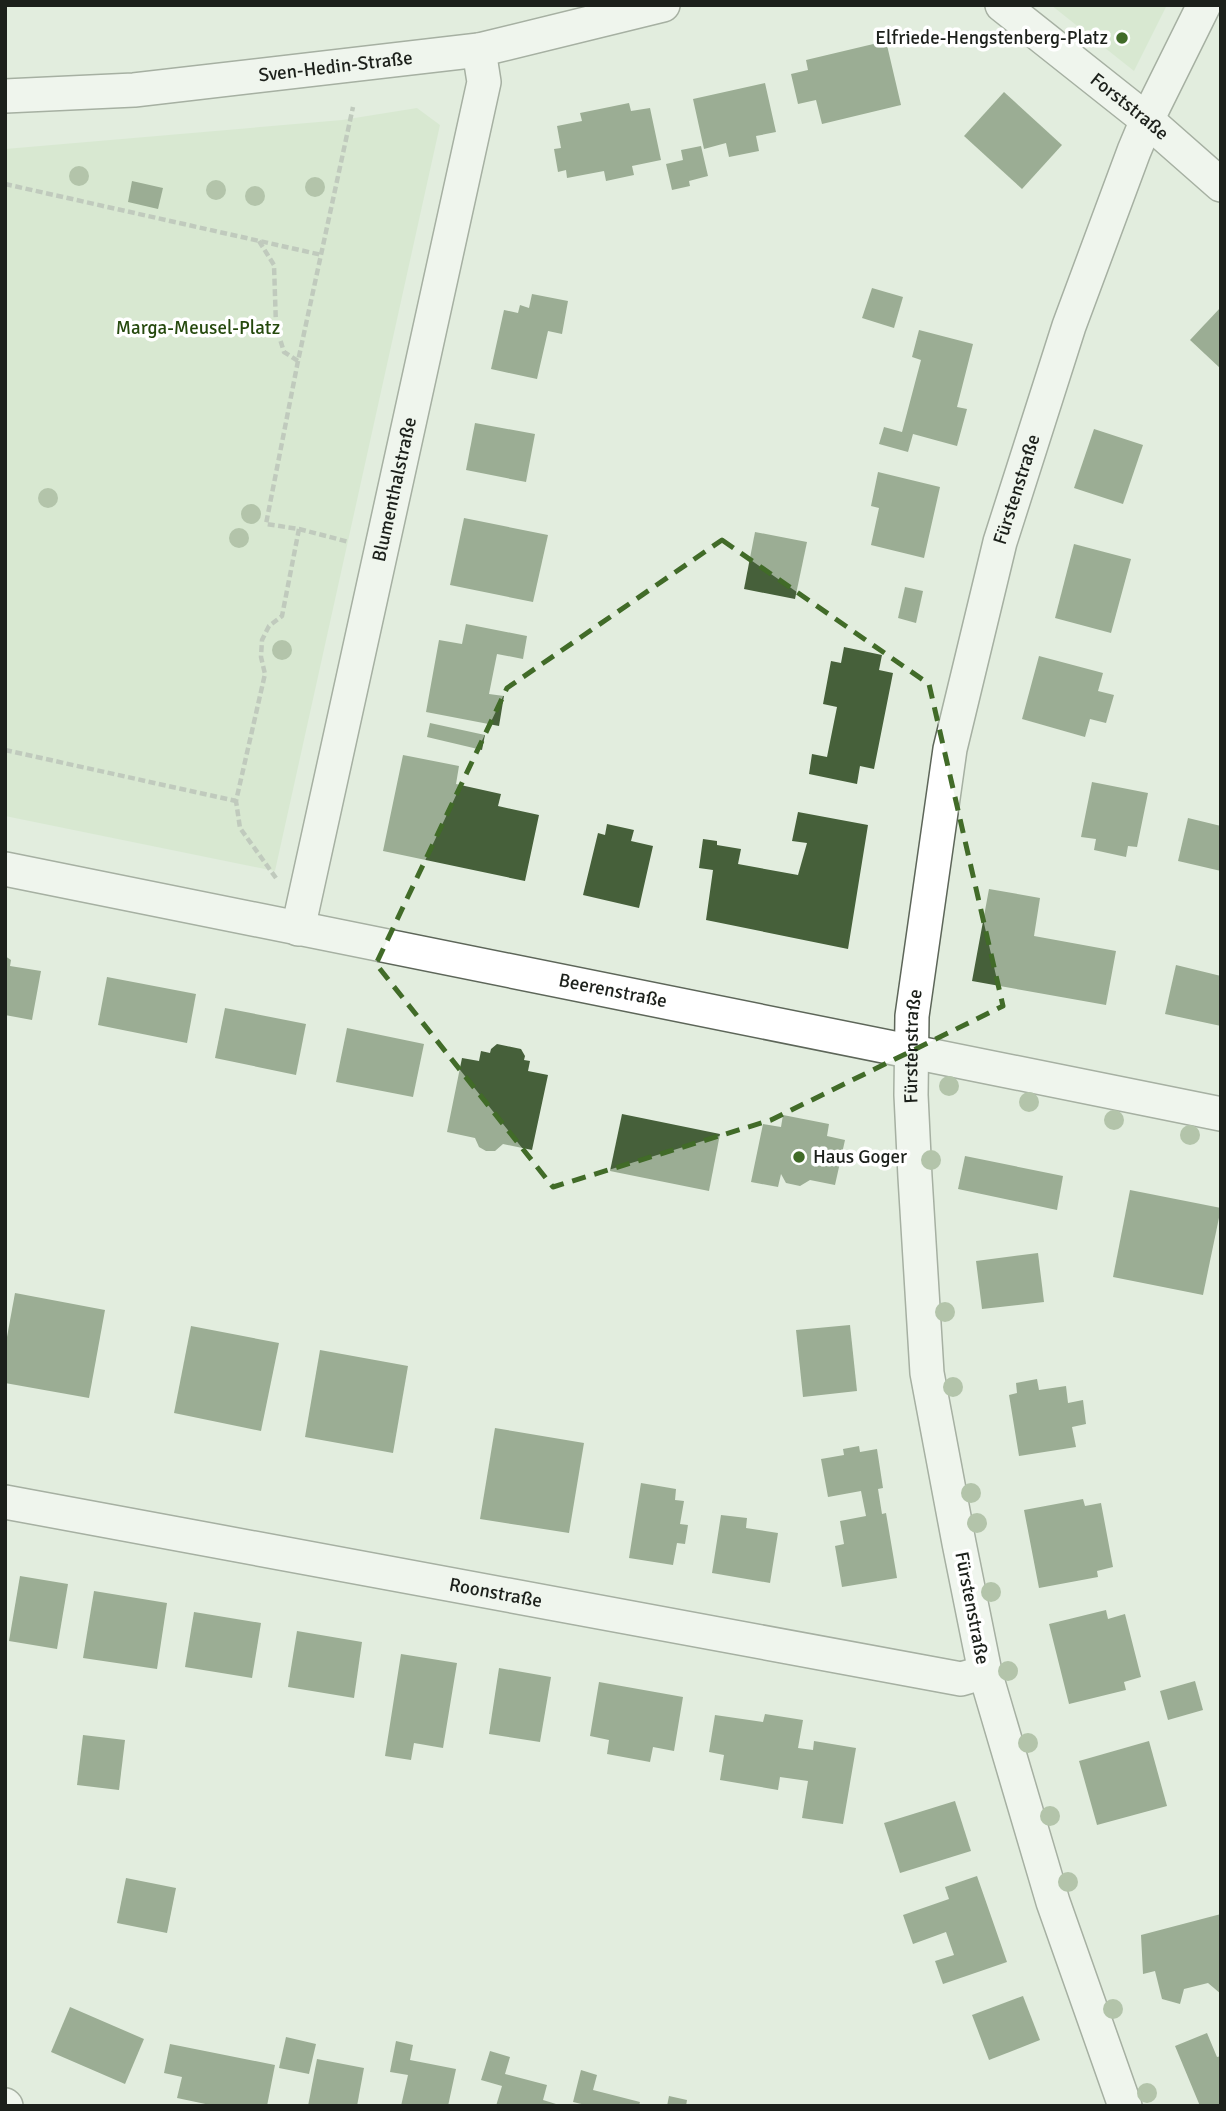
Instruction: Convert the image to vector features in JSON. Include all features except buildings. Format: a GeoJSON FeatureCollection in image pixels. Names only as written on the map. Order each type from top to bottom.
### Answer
{"type":"FeatureCollection","features":[{"type":"Feature","properties":{"kind":"street","name":"Sven-Hedin-Straße"},"geometry":{"type":"LineString","coordinates":[[5,96],[134,90],[479,50],[663,5]]}},
{"type":"Feature","properties":{"kind":"street","name":"Forststraße"},"geometry":{"type":"LineString","coordinates":[[1002,5],[1147,121],[1221,185]]}},
{"type":"Feature","properties":{"kind":"street","name":"Fürstenstraße"},"geometry":{"type":"LineString","coordinates":[[1125,2106],[1053,1902],[985,1672],[927,1373],[915,1177],[912,1016],[950,749],[1000,541],[1069,326],[1147,121],[1205,5]]}},
{"type":"Feature","properties":{"kind":"street","name":"Blumenthalstraße"},"geometry":{"type":"LineString","coordinates":[[298,929],[484,82],[479,50]]}},
{"type":"Feature","properties":{"kind":"street","name":"Beerenstraße"},"geometry":{"type":"LineString","coordinates":[[5,869],[912,1049],[1221,1114]]}},
{"type":"Feature","properties":{"kind":"street","name":"Roonstraße"},"geometry":{"type":"LineString","coordinates":[[5,1502],[961,1679],[985,1672]]}},
{"type":"Feature","properties":{"kind":"path"},"geometry":{"type":"LineString","coordinates":[[353,107],[266,524],[299,529],[355,544]]}},
{"type":"Feature","properties":{"kind":"path"},"geometry":{"type":"LineString","coordinates":[[5,184],[321,255]]}},
{"type":"Feature","properties":{"kind":"path"},"geometry":{"type":"LineString","coordinates":[[259,241],[274,265],[276,326],[284,352],[298,361]]}},
{"type":"Feature","properties":{"kind":"path"},"geometry":{"type":"LineString","coordinates":[[281,885],[240,828],[236,801],[265,674],[261,657],[262,640],[269,626],[282,616],[299,529]]}},
{"type":"Feature","properties":{"kind":"path"},"geometry":{"type":"LineString","coordinates":[[5,750],[236,801]]}},
{"type":"Feature","properties":{"kind":"highlighted area"},"geometry":{"type":"Polygon","coordinates":[[[722,540],[929,684],[1003,1006],[771,1120],[553,1187],[376,964],[507,688],[722,540]]]}},
{"type":"Feature","properties":{"kind":"green space","name":"Elfriede-Hengstenberg-Platz"},"geometry":{"type":"Polygon","coordinates":[[[1051,5],[1167,5],[1134,71],[1051,5]]]}},
{"type":"Feature","properties":{"kind":"green space","name":"Marga-Meusel-Platz"},"geometry":{"type":"Polygon","coordinates":[[[417,108],[440,125],[275,871],[5,816],[5,149],[342,120],[417,108]]]}},
{"type":"Feature","properties":{"kind":"place","name":"Elfriede-Hengstenberg-Platz"},"geometry":{"type":"Point","coordinates":[1122,38]}},
{"type":"Feature","properties":{"kind":"place","name":"Haus Goger"},"geometry":{"type":"Point","coordinates":[799,1157]}}]}
